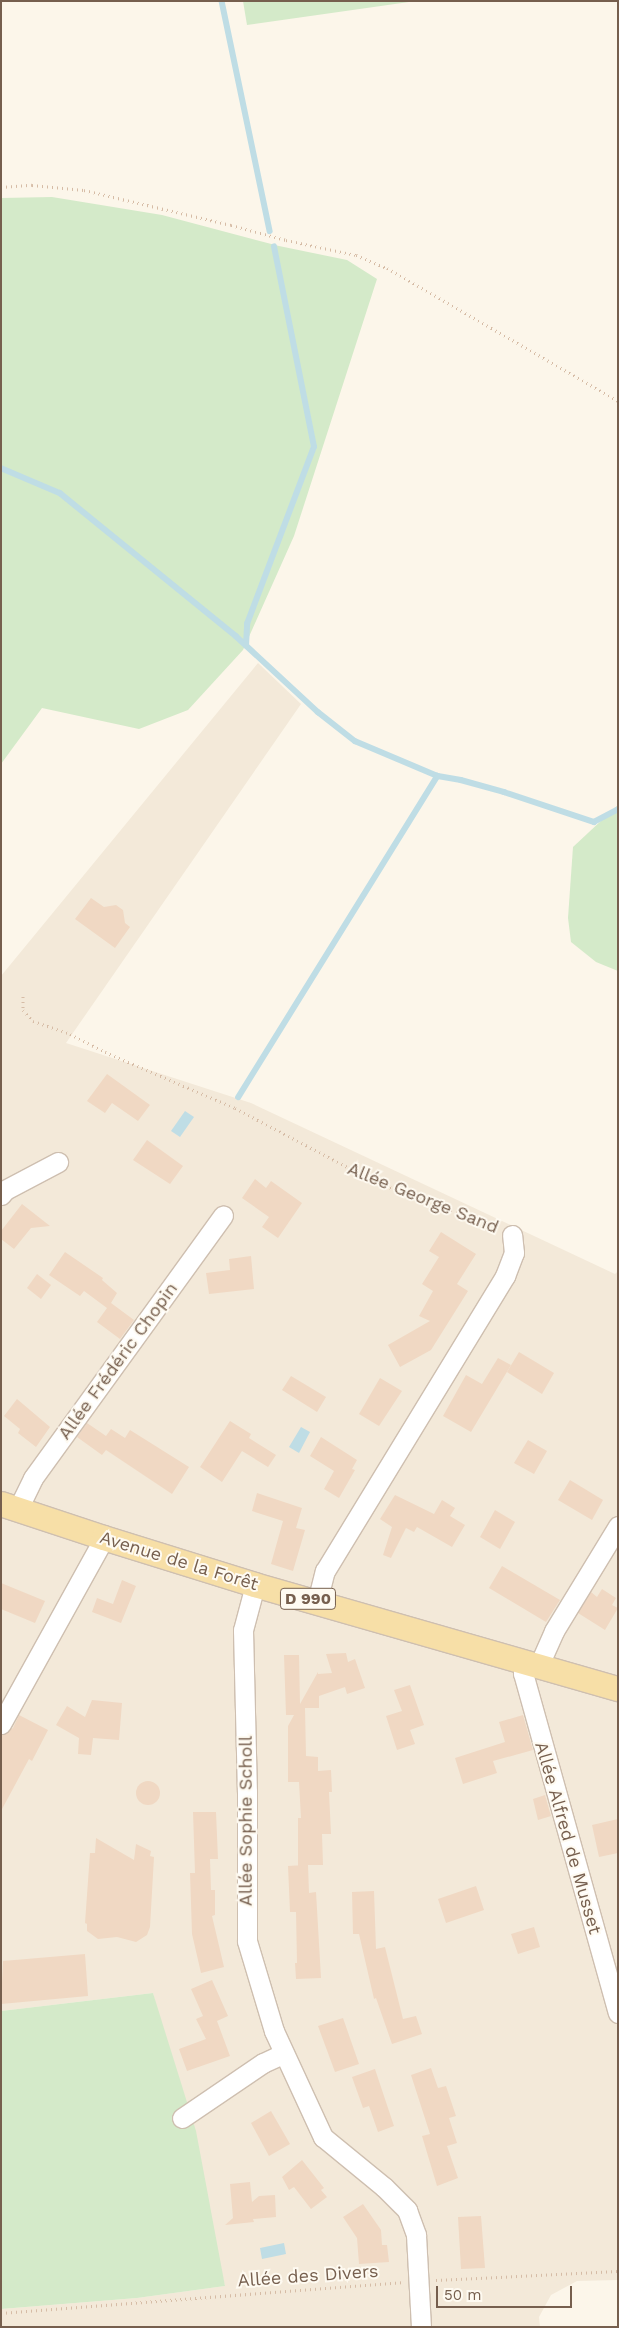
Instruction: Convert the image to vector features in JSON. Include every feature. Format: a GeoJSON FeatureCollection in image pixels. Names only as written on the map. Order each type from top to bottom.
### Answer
{"type":"FeatureCollection","features":[{"type":"Feature","properties":{"kind":"main road","name":"Avenue de la Forêt"},"geometry":{"type":"LineString","coordinates":[[10,1506],[104,1538],[255,1585],[618,1688]]}},
{"type":"Feature","properties":{"kind":"street"},"geometry":{"type":"LineString","coordinates":[[1,1195],[5,1190],[58,1162]]}},
{"type":"Feature","properties":{"kind":"street","name":"Allée Frédéric Chopin"},"geometry":{"type":"LineString","coordinates":[[10,1506],[33,1478],[223,1216]]}},
{"type":"Feature","properties":{"kind":"street","name":"Allée George Sand"},"geometry":{"type":"LineString","coordinates":[[317,1602],[325,1571],[505,1276],[514,1253],[512,1235]]}},
{"type":"Feature","properties":{"kind":"street"},"geometry":{"type":"LineString","coordinates":[[533,1663],[618,1526]]}},
{"type":"Feature","properties":{"kind":"street"},"geometry":{"type":"LineString","coordinates":[[1,1724],[104,1538]]}},
{"type":"Feature","properties":{"kind":"street","name":"Allée Sophie Scholl"},"geometry":{"type":"LineString","coordinates":[[255,1585],[243,1630],[247,1792],[247,1941],[274,2031],[323,2137],[384,2186],[407,2210],[416,2235],[421,2327]]}},
{"type":"Feature","properties":{"kind":"street","name":"Allée Alfred de Musset"},"geometry":{"type":"LineString","coordinates":[[533,1663],[523,1673],[618,2014]]}},
{"type":"Feature","properties":{"kind":"street"},"geometry":{"type":"LineString","coordinates":[[182,2118],[263,2063],[284,2053]]}},
{"type":"Feature","properties":{"kind":"path"},"geometry":{"type":"LineString","coordinates":[[1,187],[32,185],[84,190],[286,240],[356,255],[387,268],[618,402]]}},
{"type":"Feature","properties":{"kind":"path","name":"Allée George Sand"},"geometry":{"type":"LineString","coordinates":[[23,996],[23,1010],[33,1021],[70,1034],[105,1052],[235,1108],[376,1182],[512,1235]]}},
{"type":"Feature","properties":{"kind":"path","name":"Allée des Divers"},"geometry":{"type":"LineString","coordinates":[[1,2313],[418,2281],[618,2272]]}},
{"type":"Feature","properties":{"kind":"shaded area"},"geometry":{"type":"Polygon","coordinates":[[[258,663],[301,704],[66,1043],[251,1103],[615,1274],[618,1271],[618,2280],[577,2281],[551,2295],[539,2317],[540,2327],[1,2327],[1,2309],[137,2298],[225,2286],[153,1993],[1,2011],[1,976],[258,663]]]}},
{"type":"Feature","properties":{"kind":"green space"},"geometry":{"type":"Polygon","coordinates":[[[243,1],[416,1],[247,25],[243,1]]]}},
{"type":"Feature","properties":{"kind":"green space"},"geometry":{"type":"Polygon","coordinates":[[[52,197],[162,215],[279,246],[347,260],[377,279],[294,536],[243,650],[188,710],[139,729],[42,708],[1,764],[1,198],[52,197]]]}},
{"type":"Feature","properties":{"kind":"green space"},"geometry":{"type":"Polygon","coordinates":[[[618,805],[618,971],[596,962],[571,942],[568,918],[573,847],[618,805]]]}},
{"type":"Feature","properties":{"kind":"green space"},"geometry":{"type":"Polygon","coordinates":[[[153,1993],[196,2131],[225,2286],[137,2298],[1,2309],[1,2011],[153,1993]]]}},
{"type":"Feature","properties":{"kind":"water"},"geometry":{"type":"Polygon","coordinates":[[[185,1111],[194,1117],[180,1137],[171,1131],[185,1111]]]}},
{"type":"Feature","properties":{"kind":"water"},"geometry":{"type":"Polygon","coordinates":[[[301,1427],[310,1432],[299,1453],[289,1447],[301,1427]]]}},
{"type":"Feature","properties":{"kind":"water"},"geometry":{"type":"Polygon","coordinates":[[[284,2243],[286,2254],[262,2259],[260,2248],[284,2243]]]}},
{"type":"Feature","properties":{"kind":"building"},"geometry":{"type":"Polygon","coordinates":[[[91,898],[104,907],[116,905],[123,910],[125,923],[130,927],[115,948],[75,919],[91,898]]]}},
{"type":"Feature","properties":{"kind":"building"},"geometry":{"type":"Polygon","coordinates":[[[107,1074],[150,1105],[138,1121],[112,1103],[105,1113],[87,1101],[107,1074]]]}},
{"type":"Feature","properties":{"kind":"building"},"geometry":{"type":"Polygon","coordinates":[[[147,1140],[183,1166],[170,1184],[133,1160],[147,1140]]]}},
{"type":"Feature","properties":{"kind":"building"},"geometry":{"type":"Polygon","coordinates":[[[255,1179],[266,1188],[271,1181],[302,1203],[278,1238],[262,1227],[269,1217],[242,1198],[255,1179]]]}},
{"type":"Feature","properties":{"kind":"building"},"geometry":{"type":"Polygon","coordinates":[[[22,1204],[50,1226],[31,1228],[14,1249],[1,1239],[1,1231],[22,1204]]]}},
{"type":"Feature","properties":{"kind":"building"},"geometry":{"type":"Polygon","coordinates":[[[441,1232],[476,1254],[457,1284],[468,1291],[431,1350],[400,1367],[388,1345],[430,1321],[419,1316],[433,1291],[422,1284],[439,1257],[429,1251],[441,1232]]]}},
{"type":"Feature","properties":{"kind":"building"},"geometry":{"type":"Polygon","coordinates":[[[65,1252],[103,1278],[102,1280],[117,1293],[111,1303],[134,1320],[120,1339],[97,1322],[107,1308],[84,1291],[80,1296],[49,1275],[65,1252]]]}},
{"type":"Feature","properties":{"kind":"building"},"geometry":{"type":"Polygon","coordinates":[[[251,1256],[254,1289],[209,1294],[206,1273],[230,1270],[229,1259],[251,1256]]]}},
{"type":"Feature","properties":{"kind":"building"},"geometry":{"type":"Polygon","coordinates":[[[37,1274],[51,1285],[41,1299],[27,1288],[37,1274]]]}},
{"type":"Feature","properties":{"kind":"building"},"geometry":{"type":"Polygon","coordinates":[[[519,1352],[554,1373],[542,1394],[507,1372],[519,1352]]]}},
{"type":"Feature","properties":{"kind":"building"},"geometry":{"type":"Polygon","coordinates":[[[498,1358],[511,1365],[471,1432],[443,1416],[466,1375],[482,1384],[498,1358]]]}},
{"type":"Feature","properties":{"kind":"building"},"geometry":{"type":"Polygon","coordinates":[[[291,1376],[326,1397],[317,1412],[282,1390],[291,1376]]]}},
{"type":"Feature","properties":{"kind":"building"},"geometry":{"type":"Polygon","coordinates":[[[380,1378],[402,1391],[379,1426],[359,1414],[380,1378]]]}},
{"type":"Feature","properties":{"kind":"building"},"geometry":{"type":"Polygon","coordinates":[[[17,1399],[50,1427],[36,1447],[18,1433],[20,1429],[4,1416],[17,1399]]]}},
{"type":"Feature","properties":{"kind":"building"},"geometry":{"type":"Polygon","coordinates":[[[230,1421],[251,1434],[249,1438],[276,1455],[268,1467],[242,1451],[222,1482],[200,1467],[230,1421]]]}},
{"type":"Feature","properties":{"kind":"building"},"geometry":{"type":"Polygon","coordinates":[[[87,1423],[106,1436],[111,1429],[125,1438],[130,1430],[189,1467],[172,1494],[106,1450],[102,1455],[77,1437],[87,1423]]]}},
{"type":"Feature","properties":{"kind":"building"},"geometry":{"type":"Polygon","coordinates":[[[321,1437],[357,1460],[352,1469],[355,1470],[339,1498],[324,1489],[334,1471],[310,1456],[321,1437]]]}},
{"type":"Feature","properties":{"kind":"building"},"geometry":{"type":"Polygon","coordinates":[[[528,1440],[547,1451],[534,1474],[514,1463],[528,1440]]]}},
{"type":"Feature","properties":{"kind":"building"},"geometry":{"type":"Polygon","coordinates":[[[570,1480],[603,1500],[592,1520],[558,1500],[570,1480]]]}},
{"type":"Feature","properties":{"kind":"building"},"geometry":{"type":"Polygon","coordinates":[[[257,1493],[302,1508],[296,1528],[305,1530],[293,1571],[271,1564],[283,1521],[252,1511],[257,1493]]]}},
{"type":"Feature","properties":{"kind":"building"},"geometry":{"type":"Polygon","coordinates":[[[395,1495],[434,1514],[442,1500],[455,1508],[450,1516],[465,1525],[452,1547],[417,1527],[414,1532],[406,1528],[391,1558],[383,1555],[392,1527],[380,1519],[395,1495]]]}},
{"type":"Feature","properties":{"kind":"building"},"geometry":{"type":"Polygon","coordinates":[[[495,1510],[515,1522],[500,1549],[480,1537],[495,1510]]]}},
{"type":"Feature","properties":{"kind":"building"},"geometry":{"type":"Polygon","coordinates":[[[502,1566],[560,1600],[546,1622],[489,1588],[502,1566]]]}},
{"type":"Feature","properties":{"kind":"building"},"geometry":{"type":"Polygon","coordinates":[[[122,1580],[136,1586],[121,1623],[92,1612],[97,1598],[113,1604],[122,1580]]]}},
{"type":"Feature","properties":{"kind":"building"},"geometry":{"type":"Polygon","coordinates":[[[1,1583],[45,1601],[35,1623],[1,1609],[1,1583]]]}},
{"type":"Feature","properties":{"kind":"building"},"geometry":{"type":"Polygon","coordinates":[[[602,1589],[616,1598],[612,1605],[618,1608],[605,1630],[578,1613],[591,1592],[597,1597],[602,1589]]]}},
{"type":"Feature","properties":{"kind":"building"},"geometry":{"type":"Polygon","coordinates":[[[346,1653],[348,1662],[355,1659],[365,1688],[347,1694],[345,1687],[319,1696],[319,1708],[305,1708],[306,1756],[318,1757],[318,1771],[331,1770],[332,1792],[329,1792],[331,1834],[322,1834],[323,1865],[308,1865],[309,1893],[316,1892],[321,1978],[296,1979],[296,1912],[290,1912],[288,1866],[298,1865],[298,1818],[301,1818],[299,1782],[288,1782],[288,1726],[294,1715],[286,1715],[284,1655],[299,1655],[300,1704],[318,1672],[318,1674],[332,1673],[326,1654],[346,1653]]]}},
{"type":"Feature","properties":{"kind":"building"},"geometry":{"type":"Polygon","coordinates":[[[410,1685],[424,1725],[410,1730],[415,1744],[397,1750],[386,1716],[402,1711],[394,1690],[410,1685]]]}},
{"type":"Feature","properties":{"kind":"building"},"geometry":{"type":"Polygon","coordinates":[[[92,1700],[122,1703],[119,1740],[93,1738],[91,1755],[78,1754],[79,1738],[56,1725],[67,1706],[85,1717],[92,1700]]]}},
{"type":"Feature","properties":{"kind":"building"},"geometry":{"type":"Polygon","coordinates":[[[19,1715],[48,1730],[32,1761],[29,1759],[1,1811],[1,1735],[13,1728],[19,1715]]]}},
{"type":"Feature","properties":{"kind":"building"},"geometry":{"type":"Polygon","coordinates":[[[523,1715],[533,1750],[493,1761],[497,1773],[463,1784],[455,1758],[505,1742],[499,1722],[523,1715]]]}},
{"type":"Feature","properties":{"kind":"building"},"geometry":{"type":"Polygon","coordinates":[[[148,1781],[157,1784],[160,1793],[157,1802],[148,1805],[139,1802],[136,1793],[139,1784],[148,1781]]]}},
{"type":"Feature","properties":{"kind":"building"},"geometry":{"type":"Polygon","coordinates":[[[545,1795],[551,1816],[538,1820],[533,1799],[545,1795]]]}},
{"type":"Feature","properties":{"kind":"building"},"geometry":{"type":"Polygon","coordinates":[[[193,1812],[216,1812],[218,1859],[210,1859],[211,1890],[215,1890],[215,1915],[212,1916],[224,1967],[201,1973],[192,1934],[190,1873],[195,1873],[193,1812]]]}},
{"type":"Feature","properties":{"kind":"building"},"geometry":{"type":"Polygon","coordinates":[[[618,1819],[618,1853],[599,1857],[592,1825],[618,1819]]]}},
{"type":"Feature","properties":{"kind":"building"},"geometry":{"type":"Polygon","coordinates":[[[96,1838],[134,1860],[136,1844],[151,1851],[150,1856],[154,1857],[150,1927],[147,1935],[136,1942],[117,1937],[98,1939],[87,1931],[87,1924],[85,1923],[90,1853],[95,1853],[96,1838]]]}},
{"type":"Feature","properties":{"kind":"building"},"geometry":{"type":"Polygon","coordinates":[[[476,1886],[484,1910],[446,1923],[438,1899],[476,1886]]]}},
{"type":"Feature","properties":{"kind":"building"},"geometry":{"type":"Polygon","coordinates":[[[374,1891],[376,1949],[385,1947],[403,2019],[416,2016],[422,2034],[392,2044],[376,1998],[374,1999],[359,1934],[353,1934],[352,1892],[374,1891]]]}},
{"type":"Feature","properties":{"kind":"building"},"geometry":{"type":"Polygon","coordinates":[[[534,1927],[540,1947],[518,1954],[511,1934],[534,1927]]]}},
{"type":"Feature","properties":{"kind":"building"},"geometry":{"type":"Polygon","coordinates":[[[85,1954],[88,1996],[1,2004],[3,1961],[85,1954]]]}},
{"type":"Feature","properties":{"kind":"building"},"geometry":{"type":"Polygon","coordinates":[[[212,1980],[228,2016],[217,2021],[230,2056],[187,2071],[179,2049],[206,2039],[196,2019],[203,2016],[191,1989],[212,1980]]]}},
{"type":"Feature","properties":{"kind":"building"},"geometry":{"type":"Polygon","coordinates":[[[343,2018],[359,2064],[335,2072],[318,2026],[343,2018]]]}},
{"type":"Feature","properties":{"kind":"building"},"geometry":{"type":"Polygon","coordinates":[[[431,2068],[438,2088],[446,2086],[456,2116],[449,2118],[457,2143],[447,2146],[458,2178],[437,2186],[422,2136],[430,2134],[411,2075],[431,2068]]]}},
{"type":"Feature","properties":{"kind":"building"},"geometry":{"type":"Polygon","coordinates":[[[375,2069],[394,2126],[378,2132],[369,2106],[363,2108],[352,2077],[375,2069]]]}},
{"type":"Feature","properties":{"kind":"building"},"geometry":{"type":"Polygon","coordinates":[[[271,2111],[290,2144],[269,2156],[251,2123],[271,2111]]]}},
{"type":"Feature","properties":{"kind":"building"},"geometry":{"type":"Polygon","coordinates":[[[302,2160],[324,2188],[321,2190],[327,2197],[311,2209],[294,2187],[289,2190],[282,2177],[302,2160]]]}},
{"type":"Feature","properties":{"kind":"building"},"geometry":{"type":"Polygon","coordinates":[[[250,2182],[252,2202],[259,2196],[275,2195],[276,2217],[253,2219],[254,2222],[225,2225],[233,2218],[230,2184],[250,2182]]]}},
{"type":"Feature","properties":{"kind":"building"},"geometry":{"type":"Polygon","coordinates":[[[363,2204],[381,2230],[382,2245],[387,2245],[389,2262],[359,2264],[357,2238],[343,2217],[363,2204]]]}},
{"type":"Feature","properties":{"kind":"building"},"geometry":{"type":"Polygon","coordinates":[[[481,2216],[485,2268],[461,2269],[458,2217],[481,2216]]]}},
{"type":"Feature","properties":{"kind":"waterway"},"geometry":{"type":"LineString","coordinates":[[222,1],[270,231]]}},
{"type":"Feature","properties":{"kind":"waterway"},"geometry":{"type":"LineString","coordinates":[[246,646],[247,624],[314,447],[274,247]]}},
{"type":"Feature","properties":{"kind":"waterway"},"geometry":{"type":"LineString","coordinates":[[1,468],[60,493],[236,636],[318,712],[355,741],[438,776],[239,1097]]}},
{"type":"Feature","properties":{"kind":"waterway"},"geometry":{"type":"LineString","coordinates":[[438,776],[461,780],[504,792],[594,822],[618,809]]}}]}
